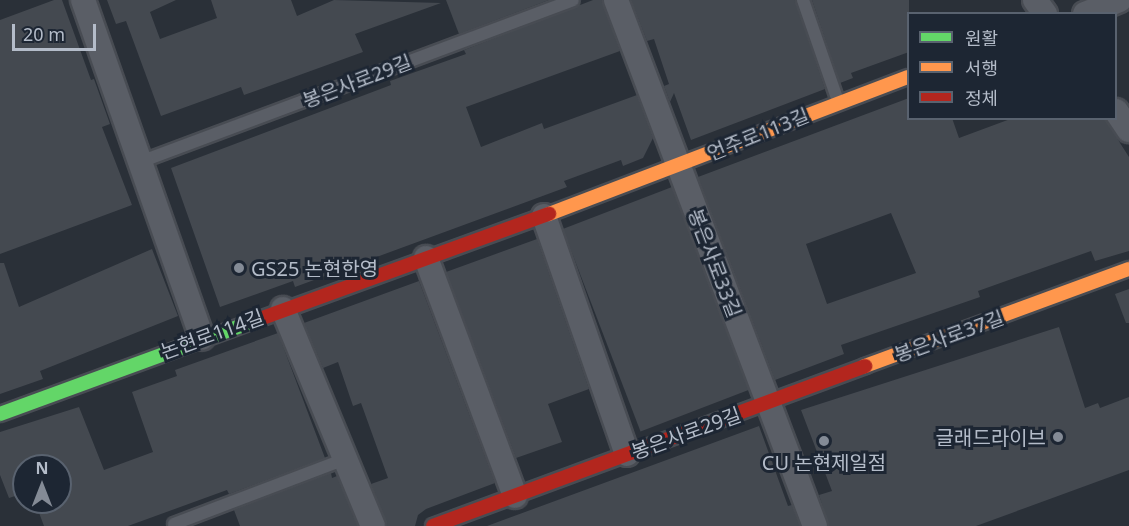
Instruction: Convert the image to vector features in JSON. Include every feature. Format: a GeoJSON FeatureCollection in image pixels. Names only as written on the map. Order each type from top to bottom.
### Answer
{"type":"FeatureCollection","features":[{"type":"Feature","properties":{"kind":"street"},"geometry":{"type":"LineString","coordinates":[[83,0],[202,338]]}},
{"type":"Feature","properties":{"kind":"street","name":"봉은사로33길"},"geometry":{"type":"LineString","coordinates":[[616,0],[815,526]]}},
{"type":"Feature","properties":{"kind":"street"},"geometry":{"type":"LineString","coordinates":[[1090,12],[1119,0]]}},
{"type":"Feature","properties":{"kind":"street","name":"언주로113길"},"geometry":{"type":"LineString","coordinates":[[677,166],[907,78]]}},
{"type":"Feature","properties":{"kind":"street"},"geometry":{"type":"LineString","coordinates":[[1117,112],[1129,130]]}},
{"type":"Feature","properties":{"kind":"street","name":"논현로114길"},"geometry":{"type":"LineString","coordinates":[[0,414],[202,338],[677,166]]}},
{"type":"Feature","properties":{"kind":"street"},"geometry":{"type":"LineString","coordinates":[[544,216],[627,454]]}},
{"type":"Feature","properties":{"kind":"street"},"geometry":{"type":"LineString","coordinates":[[426,258],[515,495]]}},
{"type":"Feature","properties":{"kind":"street","name":"봉은사로37길"},"geometry":{"type":"LineString","coordinates":[[770,402],[1129,269]]}},
{"type":"Feature","properties":{"kind":"street"},"geometry":{"type":"LineString","coordinates":[[283,309],[373,526]]}},
{"type":"Feature","properties":{"kind":"street","name":"봉은사로29길"},"geometry":{"type":"LineString","coordinates":[[433,526],[770,402]]}},
{"type":"Feature","properties":{"kind":"lane","name":"봉은사로29길"},"geometry":{"type":"LineString","coordinates":[[140,162],[573,0]]}},
{"type":"Feature","properties":{"kind":"lane"},"geometry":{"type":"LineString","coordinates":[[803,0],[839,102]]}},
{"type":"Feature","properties":{"kind":"lane"},"geometry":{"type":"LineString","coordinates":[[174,524],[345,459]]}},
{"type":"Feature","properties":{"kind":"building"},"geometry":{"type":"Polygon","coordinates":[[[54,0],[62,0],[91,80],[94,79],[110,124],[102,127],[132,205],[0,254],[0,20],[54,0]]]}},
{"type":"Feature","properties":{"kind":"building"},"geometry":{"type":"Polygon","coordinates":[[[107,0],[176,0],[150,12],[160,39],[217,18],[211,0],[291,0],[297,16],[334,0],[441,3],[355,34],[363,52],[244,95],[241,87],[161,116],[126,21],[116,24],[107,0]]]}},
{"type":"Feature","properties":{"kind":"building"},"geometry":{"type":"Polygon","coordinates":[[[446,0],[549,0],[459,34],[446,0]]]}},
{"type":"Feature","properties":{"kind":"building"},"geometry":{"type":"Polygon","coordinates":[[[593,0],[602,0],[620,51],[466,107],[481,147],[542,123],[544,129],[637,95],[653,138],[643,158],[623,166],[621,160],[564,181],[567,187],[295,287],[293,281],[220,307],[171,168],[391,85],[390,81],[466,54],[464,50],[593,0]]]}},
{"type":"Feature","properties":{"kind":"building"},"geometry":{"type":"Polygon","coordinates":[[[631,0],[795,0],[825,89],[691,140],[674,93],[670,102],[664,86],[669,84],[654,39],[647,41],[631,0]]]}},
{"type":"Feature","properties":{"kind":"building"},"geometry":{"type":"Polygon","coordinates":[[[812,0],[909,0],[907,53],[851,73],[853,78],[840,83],[812,0]]]}},
{"type":"Feature","properties":{"kind":"building"},"geometry":{"type":"Polygon","coordinates":[[[907,99],[907,120],[953,120],[959,138],[1008,120],[1105,120],[1129,157],[1129,251],[1095,261],[1091,251],[978,291],[980,297],[841,345],[844,354],[775,380],[698,177],[907,99]],[[891,213],[806,244],[827,304],[916,273],[891,213]]]}},
{"type":"Feature","properties":{"kind":"building"},"geometry":{"type":"Polygon","coordinates":[[[672,187],[750,390],[641,432],[563,229],[672,187]]]}},
{"type":"Feature","properties":{"kind":"building"},"geometry":{"type":"Polygon","coordinates":[[[537,239],[589,389],[548,404],[562,442],[516,458],[446,272],[537,239]]]}},
{"type":"Feature","properties":{"kind":"building"},"geometry":{"type":"Polygon","coordinates":[[[152,249],[178,316],[40,371],[43,379],[0,394],[0,263],[4,263],[19,307],[152,249]]]}},
{"type":"Feature","properties":{"kind":"building"},"geometry":{"type":"Polygon","coordinates":[[[419,281],[495,483],[426,509],[418,515],[415,526],[387,526],[371,484],[388,478],[361,403],[353,406],[338,362],[323,368],[304,323],[419,281]]]}},
{"type":"Feature","properties":{"kind":"building"},"geometry":{"type":"Polygon","coordinates":[[[1129,289],[1129,323],[1126,323],[1115,294],[1129,289]]]}},
{"type":"Feature","properties":{"kind":"building"},"geometry":{"type":"Polygon","coordinates":[[[1059,327],[1085,408],[1098,403],[1100,408],[1129,397],[1129,470],[976,526],[829,526],[819,495],[832,491],[801,410],[1059,327]]]}},
{"type":"Feature","properties":{"kind":"building"},"geometry":{"type":"Polygon","coordinates":[[[278,333],[325,458],[229,494],[227,490],[128,526],[44,526],[40,514],[72,514],[72,454],[12,454],[12,497],[9,498],[0,475],[0,432],[79,407],[104,470],[153,452],[132,392],[177,376],[175,370],[278,333]]]}},
{"type":"Feature","properties":{"kind":"building"},"geometry":{"type":"Polygon","coordinates":[[[759,426],[788,506],[792,505],[800,526],[487,526],[759,426]]]}},
{"type":"Feature","properties":{"kind":"building"},"geometry":{"type":"Polygon","coordinates":[[[331,473],[332,478],[337,476],[358,526],[240,526],[234,510],[331,473]]]}},
{"type":"Feature","properties":{"kind":"traffic: fast"},"geometry":{"type":"LineString","coordinates":[[0,414],[257,320]]}},
{"type":"Feature","properties":{"kind":"traffic: slow"},"geometry":{"type":"LineString","coordinates":[[549,214],[907,77]]}},
{"type":"Feature","properties":{"kind":"traffic: slow"},"geometry":{"type":"LineString","coordinates":[[865,366],[1129,269]]}},
{"type":"Feature","properties":{"kind":"traffic: jam"},"geometry":{"type":"LineString","coordinates":[[257,320],[549,214]]}},
{"type":"Feature","properties":{"kind":"traffic: jam"},"geometry":{"type":"LineString","coordinates":[[433,526],[865,366]]}},
{"type":"Feature","properties":{"kind":"place","name":"GS25 논현한영"},"geometry":{"type":"Point","coordinates":[239,268]}},
{"type":"Feature","properties":{"kind":"place","name":"글래드라이브"},"geometry":{"type":"Point","coordinates":[1058,437]}},
{"type":"Feature","properties":{"kind":"place","name":"CU 논현제일점"},"geometry":{"type":"Point","coordinates":[824,441]}}]}
